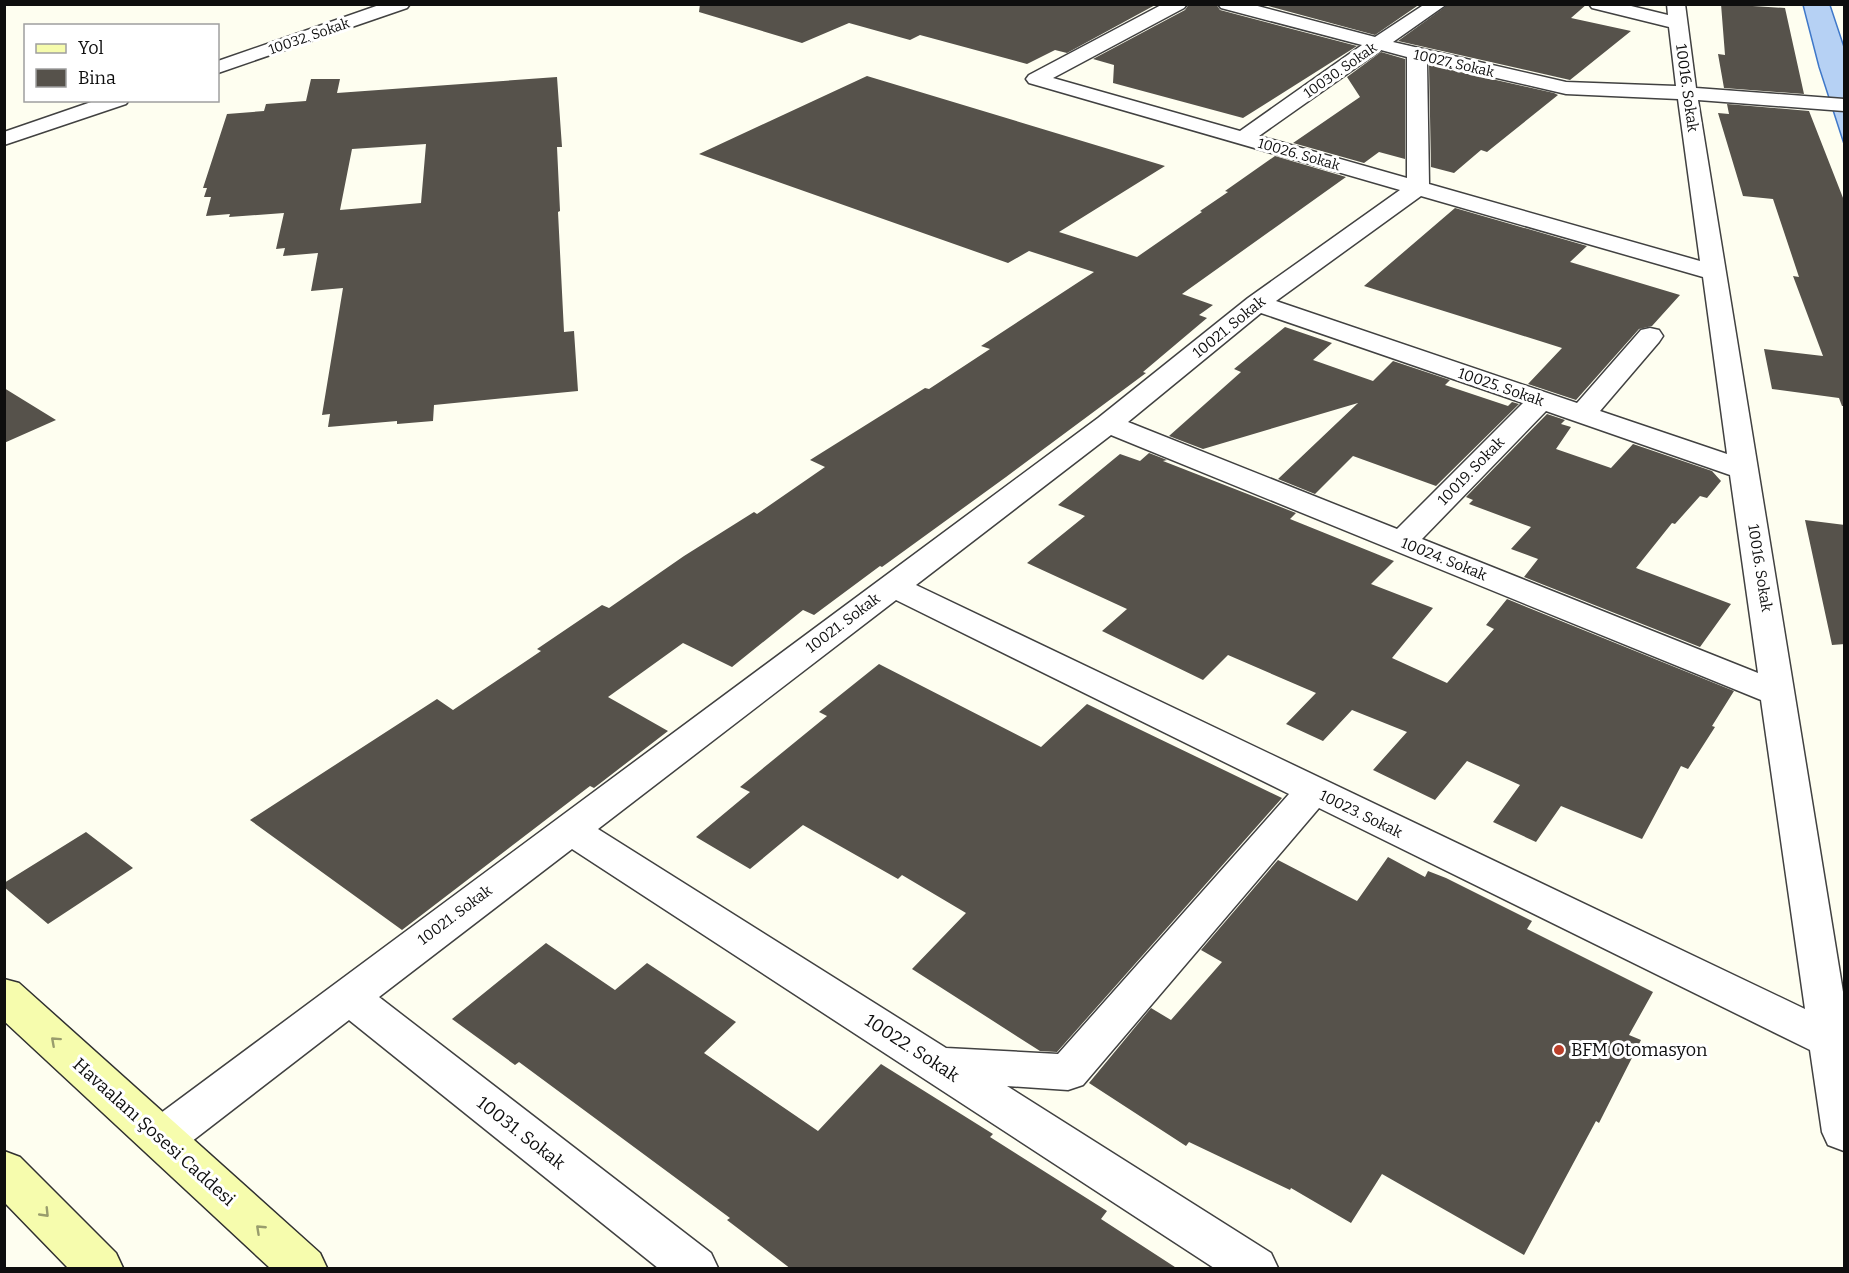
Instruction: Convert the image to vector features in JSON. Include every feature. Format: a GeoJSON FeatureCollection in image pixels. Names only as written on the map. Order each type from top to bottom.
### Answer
{"type":"FeatureCollection","features":[{"type":"Feature","properties":{"kind":"street","name":"10032. Sokak"},"geometry":{"type":"LineString","coordinates":[[219,67],[401,4]]}},
{"type":"Feature","properties":{"kind":"street","name":"10026. Sokak"},"geometry":{"type":"LineString","coordinates":[[1178,4],[1036,79],[1716,273]]}},
{"type":"Feature","properties":{"kind":"street","name":"10027. Sokak"},"geometry":{"type":"LineString","coordinates":[[1227,4],[1417,54],[1566,88],[1686,93],[1845,105]]}},
{"type":"Feature","properties":{"kind":"street","name":"10030. Sokak"},"geometry":{"type":"LineString","coordinates":[[1243,138],[1438,4]]}},
{"type":"Feature","properties":{"kind":"street"},"geometry":{"type":"LineString","coordinates":[[1598,4],[1677,14]]}},
{"type":"Feature","properties":{"kind":"street","name":"10016. Sokak"},"geometry":{"type":"LineString","coordinates":[[1677,14],[1686,93],[1716,273],[1845,1132]]}},
{"type":"Feature","properties":{"kind":"street"},"geometry":{"type":"LineString","coordinates":[[1417,54],[1418,188]]}},
{"type":"Feature","properties":{"kind":"street"},"geometry":{"type":"LineString","coordinates":[[4,140],[113,102]]}},
{"type":"Feature","properties":{"kind":"street","name":"10021. Sokak"},"geometry":{"type":"LineString","coordinates":[[162,1138],[1108,424],[1257,303],[1418,188]]}},
{"type":"Feature","properties":{"kind":"street","name":"10025. Sokak"},"geometry":{"type":"LineString","coordinates":[[1257,303],[1745,470]]}},
{"type":"Feature","properties":{"kind":"street"},"geometry":{"type":"LineString","coordinates":[[1582,414],[1650,336]]}},
{"type":"Feature","properties":{"kind":"street","name":"10019. Sokak"},"geometry":{"type":"LineString","coordinates":[[1402,542],[1541,401]]}},
{"type":"Feature","properties":{"kind":"street","name":"10024. Sokak"},"geometry":{"type":"LineString","coordinates":[[1108,424],[1779,694]]}},
{"type":"Feature","properties":{"kind":"street","name":"10023. Sokak"},"geometry":{"type":"LineString","coordinates":[[892,586],[1831,1041]]}},
{"type":"Feature","properties":{"kind":"street"},"geometry":{"type":"LineString","coordinates":[[937,1064],[1068,1072],[1313,791]]}},
{"type":"Feature","properties":{"kind":"street","name":"10022. Sokak"},"geometry":{"type":"LineString","coordinates":[[570,829],[1254,1269]]}},
{"type":"Feature","properties":{"kind":"street","name":"Havaalanı Şosesi Caddesi"},"geometry":{"type":"LineString","coordinates":[[4,995],[303,1269]]}},
{"type":"Feature","properties":{"kind":"street","name":"10031. Sokak"},"geometry":{"type":"LineString","coordinates":[[349,997],[694,1269]]}},
{"type":"Feature","properties":{"kind":"street"},"geometry":{"type":"LineString","coordinates":[[4,1171],[99,1269]]}},
{"type":"Feature","properties":{"kind":"water"},"geometry":{"type":"Polygon","coordinates":[[[1803,5],[1830,5],[1844,47],[1844,144],[1819,67],[1803,5]]]}},
{"type":"Feature","properties":{"kind":"building"},"geometry":{"type":"Polygon","coordinates":[[[700,4],[1157,4],[1067,53],[1055,50],[1027,64],[920,35],[910,40],[849,23],[802,43],[699,12],[700,4]]]}},
{"type":"Feature","properties":{"kind":"building"},"geometry":{"type":"Polygon","coordinates":[[[1189,4],[1216,4],[1220,10],[1357,46],[1243,118],[1113,83],[1114,65],[1093,59],[1185,10],[1189,4]]]}},
{"type":"Feature","properties":{"kind":"building"},"geometry":{"type":"Polygon","coordinates":[[[1261,4],[1420,4],[1375,35],[1261,4]]]}},
{"type":"Feature","properties":{"kind":"building"},"geometry":{"type":"Polygon","coordinates":[[[1449,4],[1587,4],[1571,18],[1631,31],[1570,80],[1398,41],[1449,4]]]}},
{"type":"Feature","properties":{"kind":"building"},"geometry":{"type":"Polygon","coordinates":[[[1721,4],[1785,8],[1804,94],[1724,88],[1718,54],[1725,55],[1721,4]]]}},
{"type":"Feature","properties":{"kind":"building"},"geometry":{"type":"Polygon","coordinates":[[[1381,52],[1405,59],[1405,159],[1379,152],[1364,163],[1293,143],[1360,97],[1347,77],[1381,52]]]}},
{"type":"Feature","properties":{"kind":"building"},"geometry":{"type":"Polygon","coordinates":[[[1429,65],[1558,95],[1487,152],[1481,150],[1454,173],[1431,167],[1429,65]]]}},
{"type":"Feature","properties":{"kind":"building"},"geometry":{"type":"Polygon","coordinates":[[[867,76],[1165,166],[1059,232],[1137,257],[1202,212],[1200,211],[1228,192],[1225,191],[1275,156],[1346,177],[1182,294],[1213,305],[1199,315],[1207,318],[1143,372],[1146,373],[814,615],[803,610],[732,667],[683,643],[608,697],[668,731],[594,788],[590,786],[402,930],[250,820],[437,699],[453,710],[541,651],[537,649],[602,605],[609,608],[684,556],[754,512],[757,514],[825,467],[810,460],[925,388],[929,389],[990,349],[981,346],[1094,272],[1029,251],[1008,263],[699,154],[867,76]]]}},
{"type":"Feature","properties":{"kind":"building"},"geometry":{"type":"Polygon","coordinates":[[[557,77],[562,147],[557,147],[564,332],[574,331],[578,391],[434,405],[433,421],[397,424],[397,421],[328,427],[330,414],[322,415],[343,288],[311,291],[318,253],[283,256],[285,248],[276,249],[284,213],[229,217],[230,214],[206,216],[211,197],[204,197],[207,188],[203,188],[227,114],[264,111],[266,104],[306,101],[311,79],[340,79],[337,93],[557,77]],[[426,144],[352,149],[340,210],[421,203],[426,144]]]}},
{"type":"Feature","properties":{"kind":"building"},"geometry":{"type":"Polygon","coordinates":[[[1727,104],[1809,111],[1845,203],[1845,406],[1842,406],[1839,398],[1772,389],[1764,349],[1823,356],[1793,276],[1799,277],[1773,199],[1743,196],[1718,113],[1729,114],[1727,104]]]}},
{"type":"Feature","properties":{"kind":"building"},"geometry":{"type":"Polygon","coordinates":[[[1455,208],[1587,246],[1570,262],[1680,295],[1652,326],[1639,329],[1576,400],[1528,384],[1562,348],[1364,286],[1455,208]]]}},
{"type":"Feature","properties":{"kind":"building"},"geometry":{"type":"Polygon","coordinates":[[[1285,327],[1332,343],[1313,360],[1373,381],[1393,361],[1450,380],[1445,385],[1508,406],[1512,402],[1519,404],[1436,486],[1353,456],[1315,494],[1278,479],[1358,403],[1203,449],[1169,436],[1241,372],[1234,369],[1285,327]]]}},
{"type":"Feature","properties":{"kind":"building"},"geometry":{"type":"Polygon","coordinates":[[[4,388],[56,420],[4,443],[4,388]]]}},
{"type":"Feature","properties":{"kind":"building"},"geometry":{"type":"Polygon","coordinates":[[[1547,414],[1565,420],[1561,424],[1571,427],[1556,449],[1611,468],[1633,444],[1712,471],[1721,481],[1707,498],[1700,496],[1675,524],[1672,523],[1636,568],[1731,604],[1700,647],[1524,577],[1538,559],[1511,549],[1531,527],[1469,504],[1473,500],[1466,497],[1547,414]]]}},
{"type":"Feature","properties":{"kind":"building"},"geometry":{"type":"Polygon","coordinates":[[[1149,453],[1167,460],[1163,461],[1296,513],[1290,519],[1394,561],[1371,584],[1433,608],[1392,658],[1447,683],[1494,629],[1486,625],[1507,599],[1734,691],[1712,726],[1715,727],[1688,769],[1681,766],[1642,839],[1561,806],[1536,842],[1493,822],[1520,785],[1467,761],[1435,800],[1373,770],[1407,732],[1352,710],[1323,741],[1286,724],[1316,693],[1228,655],[1203,680],[1102,631],[1127,609],[1027,563],[1085,516],[1058,505],[1120,454],[1140,461],[1149,453]]]}},
{"type":"Feature","properties":{"kind":"building"},"geometry":{"type":"Polygon","coordinates":[[[1805,520],[1845,525],[1845,644],[1832,645],[1805,520]]]}},
{"type":"Feature","properties":{"kind":"building"},"geometry":{"type":"Polygon","coordinates":[[[879,664],[1041,747],[1087,704],[1282,798],[1057,1052],[1040,1051],[912,969],[966,913],[902,875],[898,879],[803,825],[750,869],[696,837],[750,792],[740,787],[827,716],[819,712],[879,664]]]}},
{"type":"Feature","properties":{"kind":"building"},"geometry":{"type":"Polygon","coordinates":[[[86,832],[133,868],[48,924],[4,887],[4,883],[86,832]]]}},
{"type":"Feature","properties":{"kind":"building"},"geometry":{"type":"Polygon","coordinates":[[[1388,857],[1425,877],[1428,871],[1446,878],[1532,921],[1527,929],[1653,992],[1629,1035],[1641,1040],[1599,1123],[1596,1121],[1524,1255],[1382,1174],[1351,1223],[1291,1188],[1290,1190],[1189,1142],[1186,1146],[1089,1083],[1151,1008],[1171,1020],[1222,962],[1201,950],[1278,860],[1357,901],[1388,857]]]}},
{"type":"Feature","properties":{"kind":"building"},"geometry":{"type":"Polygon","coordinates":[[[546,943],[615,990],[647,963],[736,1022],[704,1053],[818,1131],[881,1064],[993,1134],[990,1137],[1107,1211],[1101,1219],[1178,1269],[791,1269],[727,1220],[730,1218],[519,1062],[515,1065],[452,1019],[546,943]]]}},
{"type":"Feature","properties":{"kind":"place","name":"BFM Otomasyon"},"geometry":{"type":"Point","coordinates":[1559,1050]}}]}
